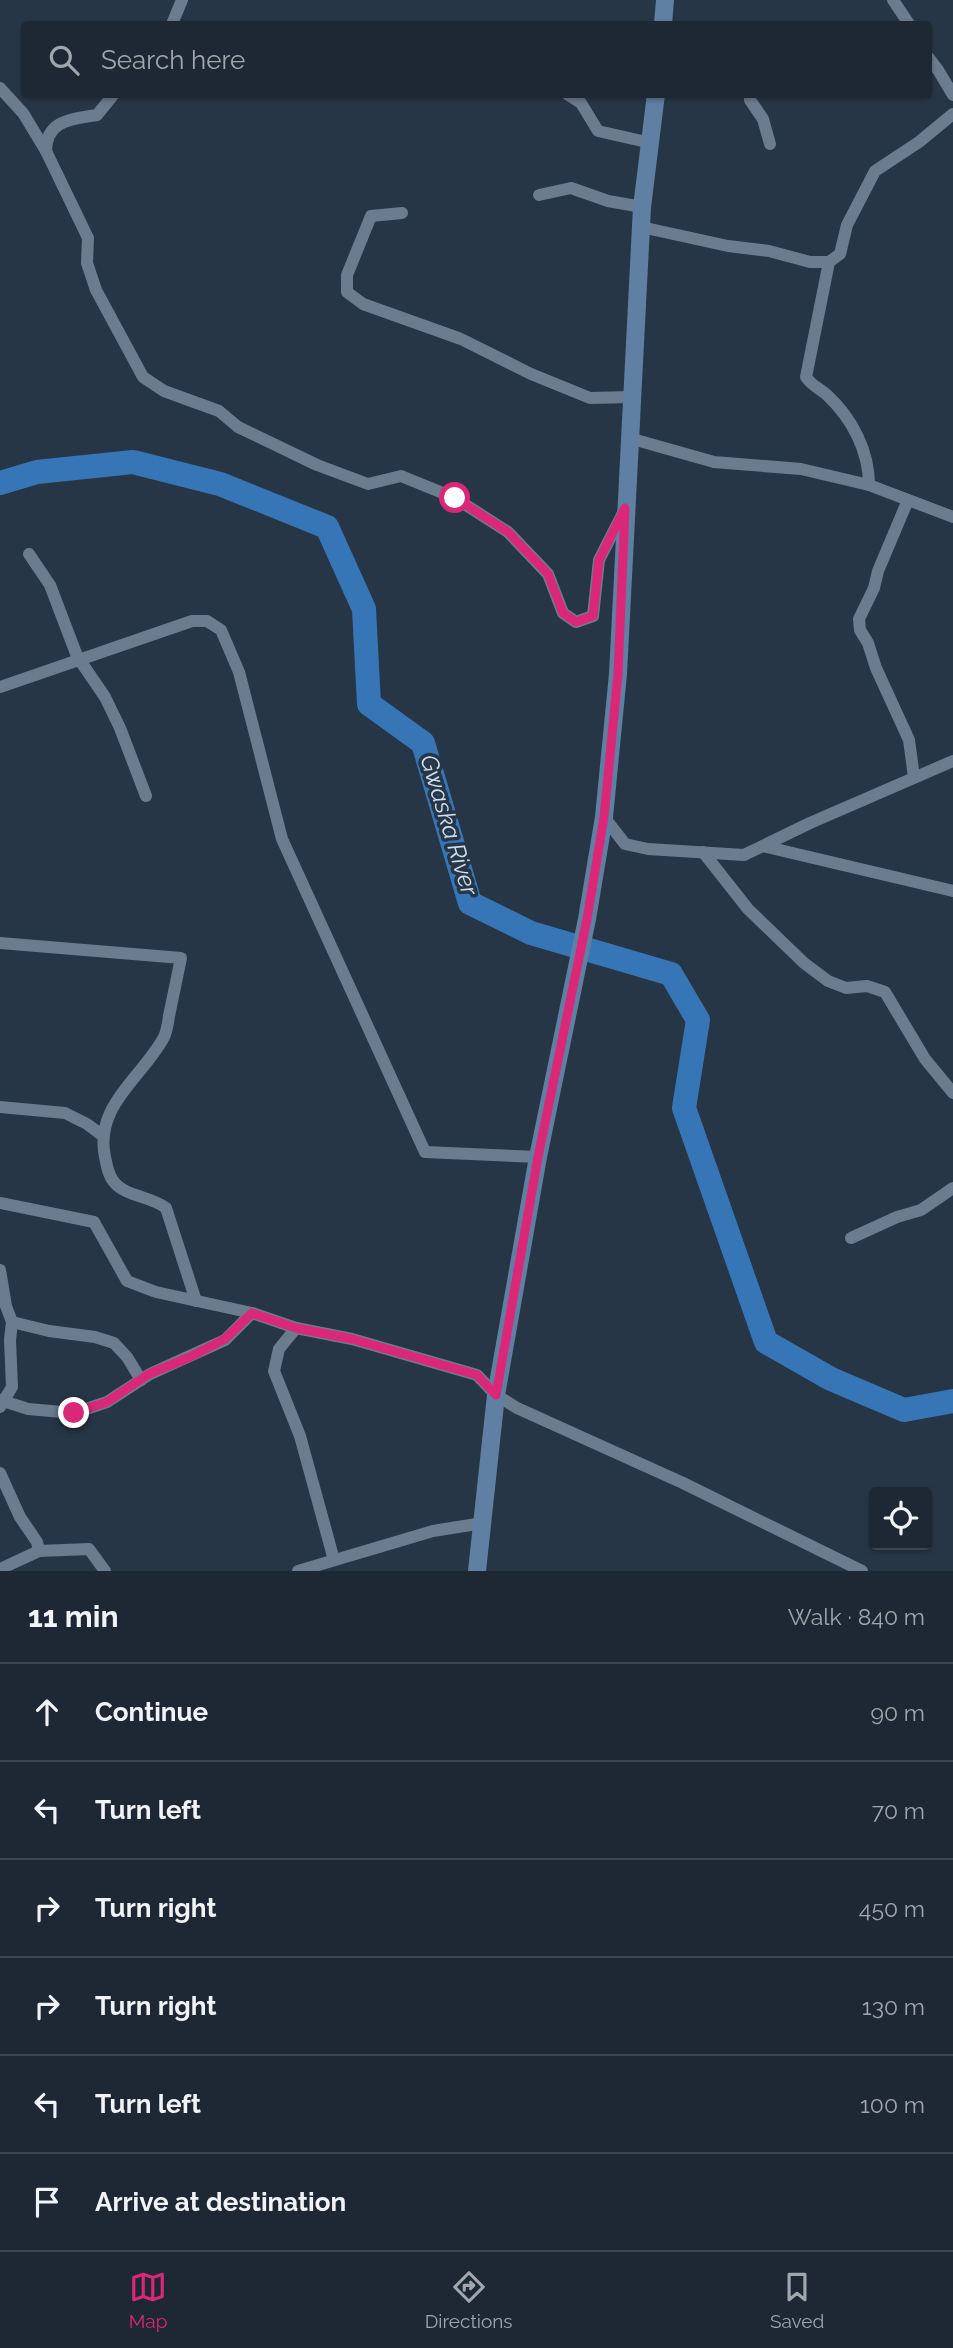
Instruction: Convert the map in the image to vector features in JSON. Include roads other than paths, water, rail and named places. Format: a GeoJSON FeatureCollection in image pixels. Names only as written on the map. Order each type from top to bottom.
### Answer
{"type":"FeatureCollection","features":[{"type":"Feature","properties":{"kind":"main road"},"geometry":{"type":"LineString","coordinates":[[663,21],[665,0]]}},
{"type":"Feature","properties":{"kind":"main road"},"geometry":{"type":"LineString","coordinates":[[477,1571],[496,1395],[538,1157],[587,919],[604,817],[618,674],[642,207],[656,98]]}},
{"type":"Feature","properties":{"kind":"street"},"geometry":{"type":"LineString","coordinates":[[173,21],[182,0]]}},
{"type":"Feature","properties":{"kind":"street"},"geometry":{"type":"LineString","coordinates":[[893,0],[907,21]]}},
{"type":"Feature","properties":{"kind":"street"},"geometry":{"type":"LineString","coordinates":[[932,62],[953,95]]}},
{"type":"Feature","properties":{"kind":"street"},"geometry":{"type":"LineString","coordinates":[[0,88],[23,113],[46,152],[88,238],[88,263],[96,290],[143,377],[164,391],[219,411],[238,427],[317,466],[368,484],[401,476],[455,498],[508,532],[548,574],[563,613],[576,622],[593,616],[599,560],[625,508]]}},
{"type":"Feature","properties":{"kind":"street"},"geometry":{"type":"LineString","coordinates":[[46,152],[46,142],[58,125],[71,118],[97,115],[111,98]]}},
{"type":"Feature","properties":{"kind":"street"},"geometry":{"type":"LineString","coordinates":[[574,98],[581,103],[598,131],[651,143]]}},
{"type":"Feature","properties":{"kind":"street"},"geometry":{"type":"LineString","coordinates":[[750,98],[763,120],[770,144]]}},
{"type":"Feature","properties":{"kind":"street"},"geometry":{"type":"LineString","coordinates":[[641,227],[728,246],[769,251],[810,262],[829,262],[840,254],[847,225],[875,171],[919,142],[953,114]]}},
{"type":"Feature","properties":{"kind":"street"},"geometry":{"type":"LineString","coordinates":[[539,195],[571,188],[608,201],[642,207]]}},
{"type":"Feature","properties":{"kind":"street"},"geometry":{"type":"LineString","coordinates":[[402,213],[371,216],[347,275],[347,292],[363,304],[461,339],[531,374],[590,398],[632,397]]}},
{"type":"Feature","properties":{"kind":"street"},"geometry":{"type":"LineString","coordinates":[[829,262],[806,377],[812,386],[825,393],[847,416],[862,445],[869,467],[869,485]]}},
{"type":"Feature","properties":{"kind":"street"},"geometry":{"type":"LineString","coordinates":[[629,438],[714,462],[801,469],[869,485],[953,517]]}},
{"type":"Feature","properties":{"kind":"street"},"geometry":{"type":"LineString","coordinates":[[908,500],[878,570],[874,588],[859,618],[860,630],[909,740],[914,777]]}},
{"type":"Feature","properties":{"kind":"street"},"geometry":{"type":"LineString","coordinates":[[29,554],[50,585],[76,656],[110,707],[146,796]]}},
{"type":"Feature","properties":{"kind":"street"},"geometry":{"type":"LineString","coordinates":[[0,687],[192,621],[207,621],[221,630],[239,672],[282,839],[425,1152],[538,1157]]}},
{"type":"Feature","properties":{"kind":"street"},"geometry":{"type":"LineString","coordinates":[[604,817],[625,844],[648,849],[744,855],[953,761]]}},
{"type":"Feature","properties":{"kind":"street"},"geometry":{"type":"LineString","coordinates":[[763,846],[953,891]]}},
{"type":"Feature","properties":{"kind":"street"},"geometry":{"type":"LineString","coordinates":[[703,852],[748,909],[804,964],[828,981],[846,988],[867,986],[885,992],[925,1059],[953,1093]]}},
{"type":"Feature","properties":{"kind":"street"},"geometry":{"type":"LineString","coordinates":[[0,943],[181,958],[165,1036],[117,1101],[103,1136],[108,1172],[113,1182],[120,1188],[159,1202],[166,1208],[196,1301]]}},
{"type":"Feature","properties":{"kind":"street"},"geometry":{"type":"LineString","coordinates":[[0,1107],[65,1113],[103,1136]]}},
{"type":"Feature","properties":{"kind":"street"},"geometry":{"type":"LineString","coordinates":[[851,1238],[897,1217],[921,1210],[953,1188]]}},
{"type":"Feature","properties":{"kind":"street"},"geometry":{"type":"LineString","coordinates":[[0,1203],[94,1222],[127,1281],[156,1292],[252,1313],[296,1328],[352,1339],[477,1375],[496,1395],[517,1408],[683,1483],[862,1571]]}},
{"type":"Feature","properties":{"kind":"street"},"geometry":{"type":"LineString","coordinates":[[0,1270],[6,1306],[12,1322],[12,1387],[1,1403],[28,1409],[74,1413],[107,1402],[141,1380],[225,1339],[252,1313]]}},
{"type":"Feature","properties":{"kind":"street"},"geometry":{"type":"LineString","coordinates":[[12,1322],[114,1343],[127,1357],[141,1380]]}},
{"type":"Feature","properties":{"kind":"street"},"geometry":{"type":"LineString","coordinates":[[296,1328],[279,1349],[274,1371],[300,1436],[334,1560]]}},
{"type":"Feature","properties":{"kind":"street"},"geometry":{"type":"LineString","coordinates":[[0,1473],[20,1517],[37,1542],[39,1551]]}},
{"type":"Feature","properties":{"kind":"street"},"geometry":{"type":"LineString","coordinates":[[298,1571],[433,1531],[482,1523]]}},
{"type":"Feature","properties":{"kind":"street"},"geometry":{"type":"LineString","coordinates":[[0,1569],[39,1551],[89,1549],[96,1555],[105,1571]]}},
{"type":"Feature","properties":{"kind":"waterway","name":"Gwaska River"},"geometry":{"type":"LineString","coordinates":[[0,483],[37,472],[133,462],[220,484],[327,527],[364,609],[369,704],[423,743],[470,903],[531,933],[671,974],[698,1020],[684,1108],[766,1342],[831,1379],[904,1410],[953,1401]]}}]}
